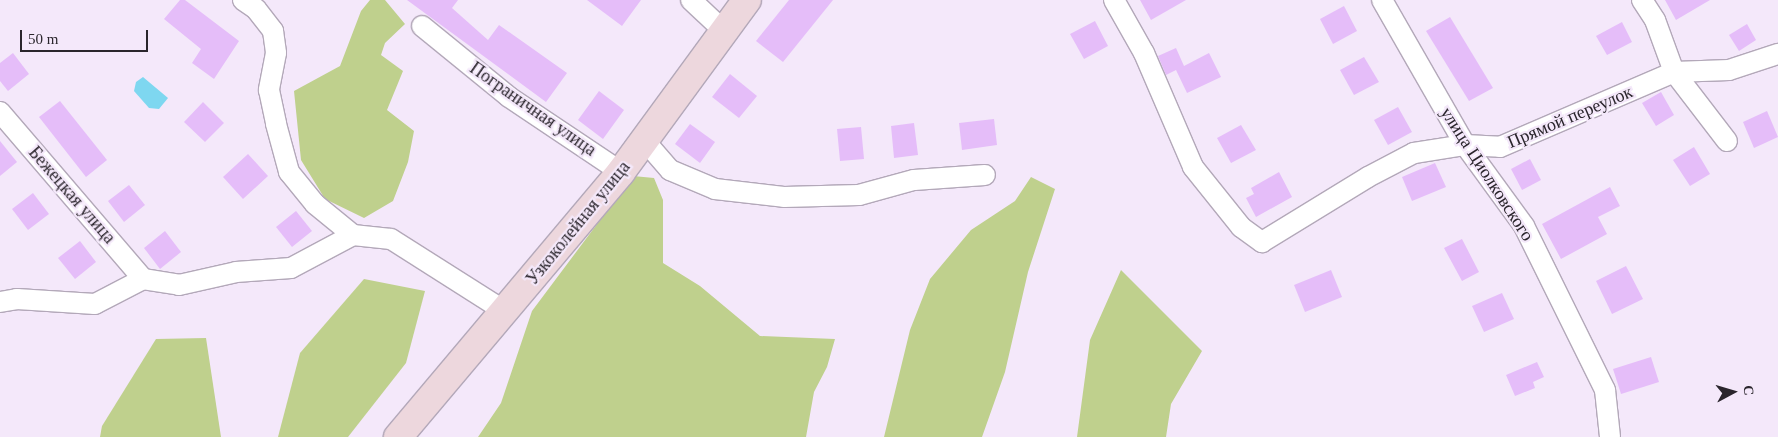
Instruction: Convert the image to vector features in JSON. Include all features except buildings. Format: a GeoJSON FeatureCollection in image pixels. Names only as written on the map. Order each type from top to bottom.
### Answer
{"type":"FeatureCollection","features":[{"type":"Feature","properties":{"kind":"street"},"geometry":{"type":"LineString","coordinates":[[243,0],[256,9],[273,31],[276,53],[269,90],[289,172],[315,204],[353,235],[391,239],[506,312]]}},
{"type":"Feature","properties":{"kind":"street"},"geometry":{"type":"LineString","coordinates":[[691,0],[723,30]]}},
{"type":"Feature","properties":{"kind":"street","name":"Узкоколейная улица"},"geometry":{"type":"LineString","coordinates":[[398,437],[506,312],[621,172],[723,30],[747,0]]}},
{"type":"Feature","properties":{"kind":"street","name":"Прямой переулок"},"geometry":{"type":"LineString","coordinates":[[1114,0],[1144,53],[1193,167],[1235,220],[1262,242],[1368,177],[1414,153],[1466,145],[1500,147],[1674,72],[1729,70],[1778,54]]}},
{"type":"Feature","properties":{"kind":"street","name":"улица Циолковского"},"geometry":{"type":"LineString","coordinates":[[1382,0],[1466,145],[1524,226],[1605,390],[1610,437]]}},
{"type":"Feature","properties":{"kind":"street"},"geometry":{"type":"LineString","coordinates":[[1642,0],[1654,20],[1674,72],[1727,141]]}},
{"type":"Feature","properties":{"kind":"street","name":"Пограничная улица"},"geometry":{"type":"LineString","coordinates":[[422,26],[509,97],[621,172]]}},
{"type":"Feature","properties":{"kind":"street","name":"Бежецкая улица"},"geometry":{"type":"LineString","coordinates":[[0,112],[144,279]]}},
{"type":"Feature","properties":{"kind":"street"},"geometry":{"type":"LineString","coordinates":[[644,140],[670,170],[715,189],[776,196],[859,195],[914,180],[985,176]]}},
{"type":"Feature","properties":{"kind":"street"},"geometry":{"type":"LineString","coordinates":[[0,302],[17,299],[95,304],[144,279],[180,285],[236,272],[291,268],[353,235]]}},
{"type":"Feature","properties":{"kind":"green space"},"geometry":{"type":"Polygon","coordinates":[[[370,0],[385,0],[405,24],[385,43],[381,55],[403,71],[387,110],[414,131],[408,162],[393,201],[364,218],[325,199],[301,160],[294,91],[340,66],[361,11],[370,0]]]}},
{"type":"Feature","properties":{"kind":"green space"},"geometry":{"type":"Polygon","coordinates":[[[633,176],[654,178],[663,200],[663,263],[700,286],[760,336],[835,339],[827,367],[814,392],[806,437],[478,437],[501,403],[532,311],[633,176]]]}},
{"type":"Feature","properties":{"kind":"green space"},"geometry":{"type":"Polygon","coordinates":[[[1031,177],[1055,189],[1028,272],[1005,372],[982,437],[884,437],[910,330],[930,279],[971,230],[1015,201],[1031,177]]]}},
{"type":"Feature","properties":{"kind":"green space"},"geometry":{"type":"Polygon","coordinates":[[[1121,270],[1202,351],[1171,404],[1166,437],[1077,437],[1090,340],[1121,270]]]}},
{"type":"Feature","properties":{"kind":"green space"},"geometry":{"type":"Polygon","coordinates":[[[364,279],[425,291],[406,363],[348,437],[278,437],[300,353],[364,279]]]}},
{"type":"Feature","properties":{"kind":"green space"},"geometry":{"type":"Polygon","coordinates":[[[206,338],[221,437],[100,437],[102,426],[156,339],[206,338]]]}},
{"type":"Feature","properties":{"kind":"water"},"geometry":{"type":"Polygon","coordinates":[[[143,77],[168,98],[159,109],[149,108],[134,91],[136,82],[143,77]]]}}]}
